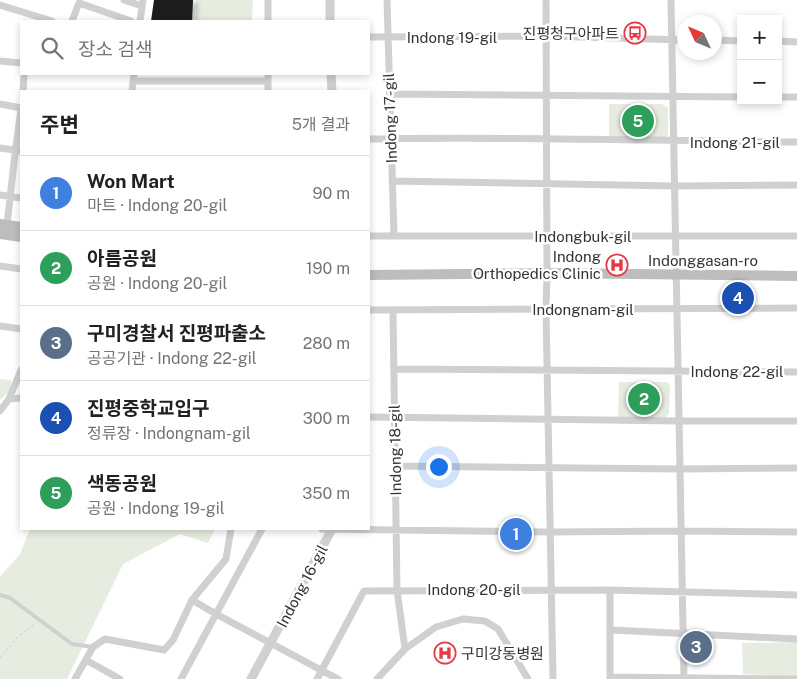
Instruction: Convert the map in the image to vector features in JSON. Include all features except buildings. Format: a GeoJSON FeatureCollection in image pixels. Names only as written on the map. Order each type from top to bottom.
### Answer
{"type":"FeatureCollection","features":[{"type":"Feature","properties":{"kind":"main road"},"geometry":{"type":"LineString","coordinates":[[4,225],[20,227]]}},
{"type":"Feature","properties":{"kind":"main road"},"geometry":{"type":"LineString","coordinates":[[0,234],[20,237]]}},
{"type":"Feature","properties":{"kind":"main road","name":"Indonggasan-ro"},"geometry":{"type":"LineString","coordinates":[[370,275],[547,273],[797,276]]}},
{"type":"Feature","properties":{"kind":"street"},"geometry":{"type":"LineString","coordinates":[[124,0],[143,3],[140,20]]}},
{"type":"Feature","properties":{"kind":"street"},"geometry":{"type":"LineString","coordinates":[[268,0],[268,20]]}},
{"type":"Feature","properties":{"kind":"street"},"geometry":{"type":"LineString","coordinates":[[330,0],[330,20]]}},
{"type":"Feature","properties":{"kind":"street","name":"Indong 17-gil"},"geometry":{"type":"LineString","coordinates":[[387,0],[394,236]]}},
{"type":"Feature","properties":{"kind":"street"},"geometry":{"type":"LineString","coordinates":[[546,0],[546,310],[553,679]]}},
{"type":"Feature","properties":{"kind":"street","name":"Indong 21-gil"},"geometry":{"type":"LineString","coordinates":[[671,0],[676,275]]}},
{"type":"Feature","properties":{"kind":"street"},"geometry":{"type":"LineString","coordinates":[[72,20],[79,3],[128,20]]}},
{"type":"Feature","properties":{"kind":"street"},"geometry":{"type":"LineString","coordinates":[[0,5],[49,20]]}},
{"type":"Feature","properties":{"kind":"street","name":"Indong 19-gil"},"geometry":{"type":"LineString","coordinates":[[370,37],[546,36],[672,39]]}},
{"type":"Feature","properties":{"kind":"street"},"geometry":{"type":"LineString","coordinates":[[672,39],[677,39]]}},
{"type":"Feature","properties":{"kind":"street"},"geometry":{"type":"LineString","coordinates":[[722,40],[737,41]]}},
{"type":"Feature","properties":{"kind":"street"},"geometry":{"type":"LineString","coordinates":[[782,41],[797,42]]}},
{"type":"Feature","properties":{"kind":"street"},"geometry":{"type":"LineString","coordinates":[[0,60],[20,63]]}},
{"type":"Feature","properties":{"kind":"street"},"geometry":{"type":"LineString","coordinates":[[22,90],[24,75]]}},
{"type":"Feature","properties":{"kind":"street"},"geometry":{"type":"LineString","coordinates":[[331,75],[332,90]]}},
{"type":"Feature","properties":{"kind":"street"},"geometry":{"type":"LineString","coordinates":[[133,78],[268,78]]}},
{"type":"Feature","properties":{"kind":"street"},"geometry":{"type":"LineString","coordinates":[[390,94],[737,97]]}},
{"type":"Feature","properties":{"kind":"street"},"geometry":{"type":"LineString","coordinates":[[782,97],[797,97]]}},
{"type":"Feature","properties":{"kind":"street"},"geometry":{"type":"LineString","coordinates":[[0,104],[20,108]]}},
{"type":"Feature","properties":{"kind":"street"},"geometry":{"type":"LineString","coordinates":[[4,225],[11,196],[20,122]]}},
{"type":"Feature","properties":{"kind":"street"},"geometry":{"type":"LineString","coordinates":[[370,139],[674,141]]}},
{"type":"Feature","properties":{"kind":"street","name":"Indong 21-gil"},"geometry":{"type":"LineString","coordinates":[[674,141],[797,142]]}},
{"type":"Feature","properties":{"kind":"street"},"geometry":{"type":"LineString","coordinates":[[0,148],[18,151]]}},
{"type":"Feature","properties":{"kind":"street"},"geometry":{"type":"LineString","coordinates":[[392,181],[674,186],[797,184]]}},
{"type":"Feature","properties":{"kind":"street"},"geometry":{"type":"LineString","coordinates":[[0,195],[20,198]]}},
{"type":"Feature","properties":{"kind":"street","name":"Indongbuk-gil"},"geometry":{"type":"LineString","coordinates":[[370,236],[797,236]]}},
{"type":"Feature","properties":{"kind":"street"},"geometry":{"type":"LineString","coordinates":[[0,266],[20,269]]}},
{"type":"Feature","properties":{"kind":"street","name":"Indong 22-gil"},"geometry":{"type":"LineString","coordinates":[[676,275],[684,678]]}},
{"type":"Feature","properties":{"kind":"street","name":"Indongnam-gil"},"geometry":{"type":"LineString","coordinates":[[370,310],[797,308]]}},
{"type":"Feature","properties":{"kind":"street","name":"Indong 18-gil"},"geometry":{"type":"LineString","coordinates":[[393,310],[397,590],[405,649]]}},
{"type":"Feature","properties":{"kind":"street"},"geometry":{"type":"LineString","coordinates":[[0,326],[20,329]]}},
{"type":"Feature","properties":{"kind":"street"},"geometry":{"type":"LineString","coordinates":[[394,369],[678,371]]}},
{"type":"Feature","properties":{"kind":"street","name":"Indong 22-gil"},"geometry":{"type":"LineString","coordinates":[[678,371],[797,372]]}},
{"type":"Feature","properties":{"kind":"street"},"geometry":{"type":"LineString","coordinates":[[0,411],[9,399],[20,374]]}},
{"type":"Feature","properties":{"kind":"street"},"geometry":{"type":"LineString","coordinates":[[9,399],[20,398]]}},
{"type":"Feature","properties":{"kind":"street"},"geometry":{"type":"LineString","coordinates":[[370,417],[797,421]]}},
{"type":"Feature","properties":{"kind":"street"},"geometry":{"type":"LineString","coordinates":[[395,466],[680,469],[797,468]]}},
{"type":"Feature","properties":{"kind":"street"},"geometry":{"type":"LineString","coordinates":[[75,679],[93,647],[105,639],[164,650],[172,640],[192,600],[226,559],[231,530]]}},
{"type":"Feature","properties":{"kind":"street"},"geometry":{"type":"LineString","coordinates":[[181,679],[261,530]]}},
{"type":"Feature","properties":{"kind":"street","name":"Indong 16-gil"},"geometry":{"type":"LineString","coordinates":[[251,679],[331,530]]}},
{"type":"Feature","properties":{"kind":"street","name":"Indong 16-gil"},"geometry":{"type":"LineString","coordinates":[[370,530],[396,530]]}},
{"type":"Feature","properties":{"kind":"street"},"geometry":{"type":"LineString","coordinates":[[396,530],[797,532]]}},
{"type":"Feature","properties":{"kind":"street","name":"Indong 20-gil"},"geometry":{"type":"LineString","coordinates":[[397,590],[551,589],[682,592]]}},
{"type":"Feature","properties":{"kind":"street"},"geometry":{"type":"LineString","coordinates":[[317,679],[364,591],[397,590]]}},
{"type":"Feature","properties":{"kind":"street"},"geometry":{"type":"LineString","coordinates":[[610,590],[610,678],[797,679]]}},
{"type":"Feature","properties":{"kind":"street"},"geometry":{"type":"LineString","coordinates":[[682,592],[797,595]]}},
{"type":"Feature","properties":{"kind":"street","name":"Indong 16-gil"},"geometry":{"type":"LineString","coordinates":[[192,600],[322,670]]}},
{"type":"Feature","properties":{"kind":"street","name":"Indong 20-gil"},"geometry":{"type":"LineString","coordinates":[[405,649],[436,627],[462,619],[484,621],[498,629],[528,679]]}},
{"type":"Feature","properties":{"kind":"street"},"geometry":{"type":"LineString","coordinates":[[611,630],[797,639]]}},
{"type":"Feature","properties":{"kind":"street"},"geometry":{"type":"LineString","coordinates":[[376,679],[405,649]]}},
{"type":"Feature","properties":{"kind":"street"},"geometry":{"type":"LineString","coordinates":[[86,660],[120,679]]}},
{"type":"Feature","properties":{"kind":"street"},"geometry":{"type":"LineString","coordinates":[[322,670],[338,679]]}},
{"type":"Feature","properties":{"kind":"lane"},"geometry":{"type":"LineString","coordinates":[[0,402],[9,399]]}},
{"type":"Feature","properties":{"kind":"lane"},"geometry":{"type":"LineString","coordinates":[[0,595],[10,598],[72,644],[93,647]]}},
{"type":"Feature","properties":{"kind":"path"},"geometry":{"type":"LineString","coordinates":[[0,658],[18,637],[29,628],[38,624],[48,626]]}},
{"type":"Feature","properties":{"kind":"shaded area"},"geometry":{"type":"Polygon","coordinates":[[[196,0],[253,0],[252,20],[196,20],[196,0]]]}},
{"type":"Feature","properties":{"kind":"shaded area"},"geometry":{"type":"Polygon","coordinates":[[[609,104],[662,104],[668,108],[668,135],[664,140],[609,140],[609,104]]]}},
{"type":"Feature","properties":{"kind":"shaded area"},"geometry":{"type":"Polygon","coordinates":[[[0,379],[11,380],[11,390],[0,400],[0,379]]]}},
{"type":"Feature","properties":{"kind":"shaded area"},"geometry":{"type":"Polygon","coordinates":[[[619,382],[667,382],[670,386],[669,413],[663,420],[618,418],[619,382]]]}},
{"type":"Feature","properties":{"kind":"shaded area"},"geometry":{"type":"Polygon","coordinates":[[[30,530],[214,530],[208,543],[180,534],[123,564],[67,679],[0,679],[0,577],[20,554],[30,530]]]}},
{"type":"Feature","properties":{"kind":"shaded area"},"geometry":{"type":"Polygon","coordinates":[[[797,642],[797,677],[743,674],[742,643],[797,642]]]}},
{"type":"Feature","properties":{"kind":"place","name":"진평청구아파트"},"geometry":{"type":"Point","coordinates":[635,33]}},
{"type":"Feature","properties":{"kind":"place","name":"색동공원"},"geometry":{"type":"Point","coordinates":[638,121]}},
{"type":"Feature","properties":{"kind":"place","name":"Indong Orthopedics Clinic"},"geometry":{"type":"Point","coordinates":[617,265]}},
{"type":"Feature","properties":{"kind":"place","name":"진평중학교입구"},"geometry":{"type":"Point","coordinates":[738,298]}},
{"type":"Feature","properties":{"kind":"place","name":"아름공원"},"geometry":{"type":"Point","coordinates":[644,399]}},
{"type":"Feature","properties":{"kind":"place","name":"Won Mart"},"geometry":{"type":"Point","coordinates":[516,534]}},
{"type":"Feature","properties":{"kind":"place","name":"구미경찰서 진평파출소"},"geometry":{"type":"Point","coordinates":[696,647]}},
{"type":"Feature","properties":{"kind":"place","name":"구미강동병원"},"geometry":{"type":"Point","coordinates":[445,653]}}]}
